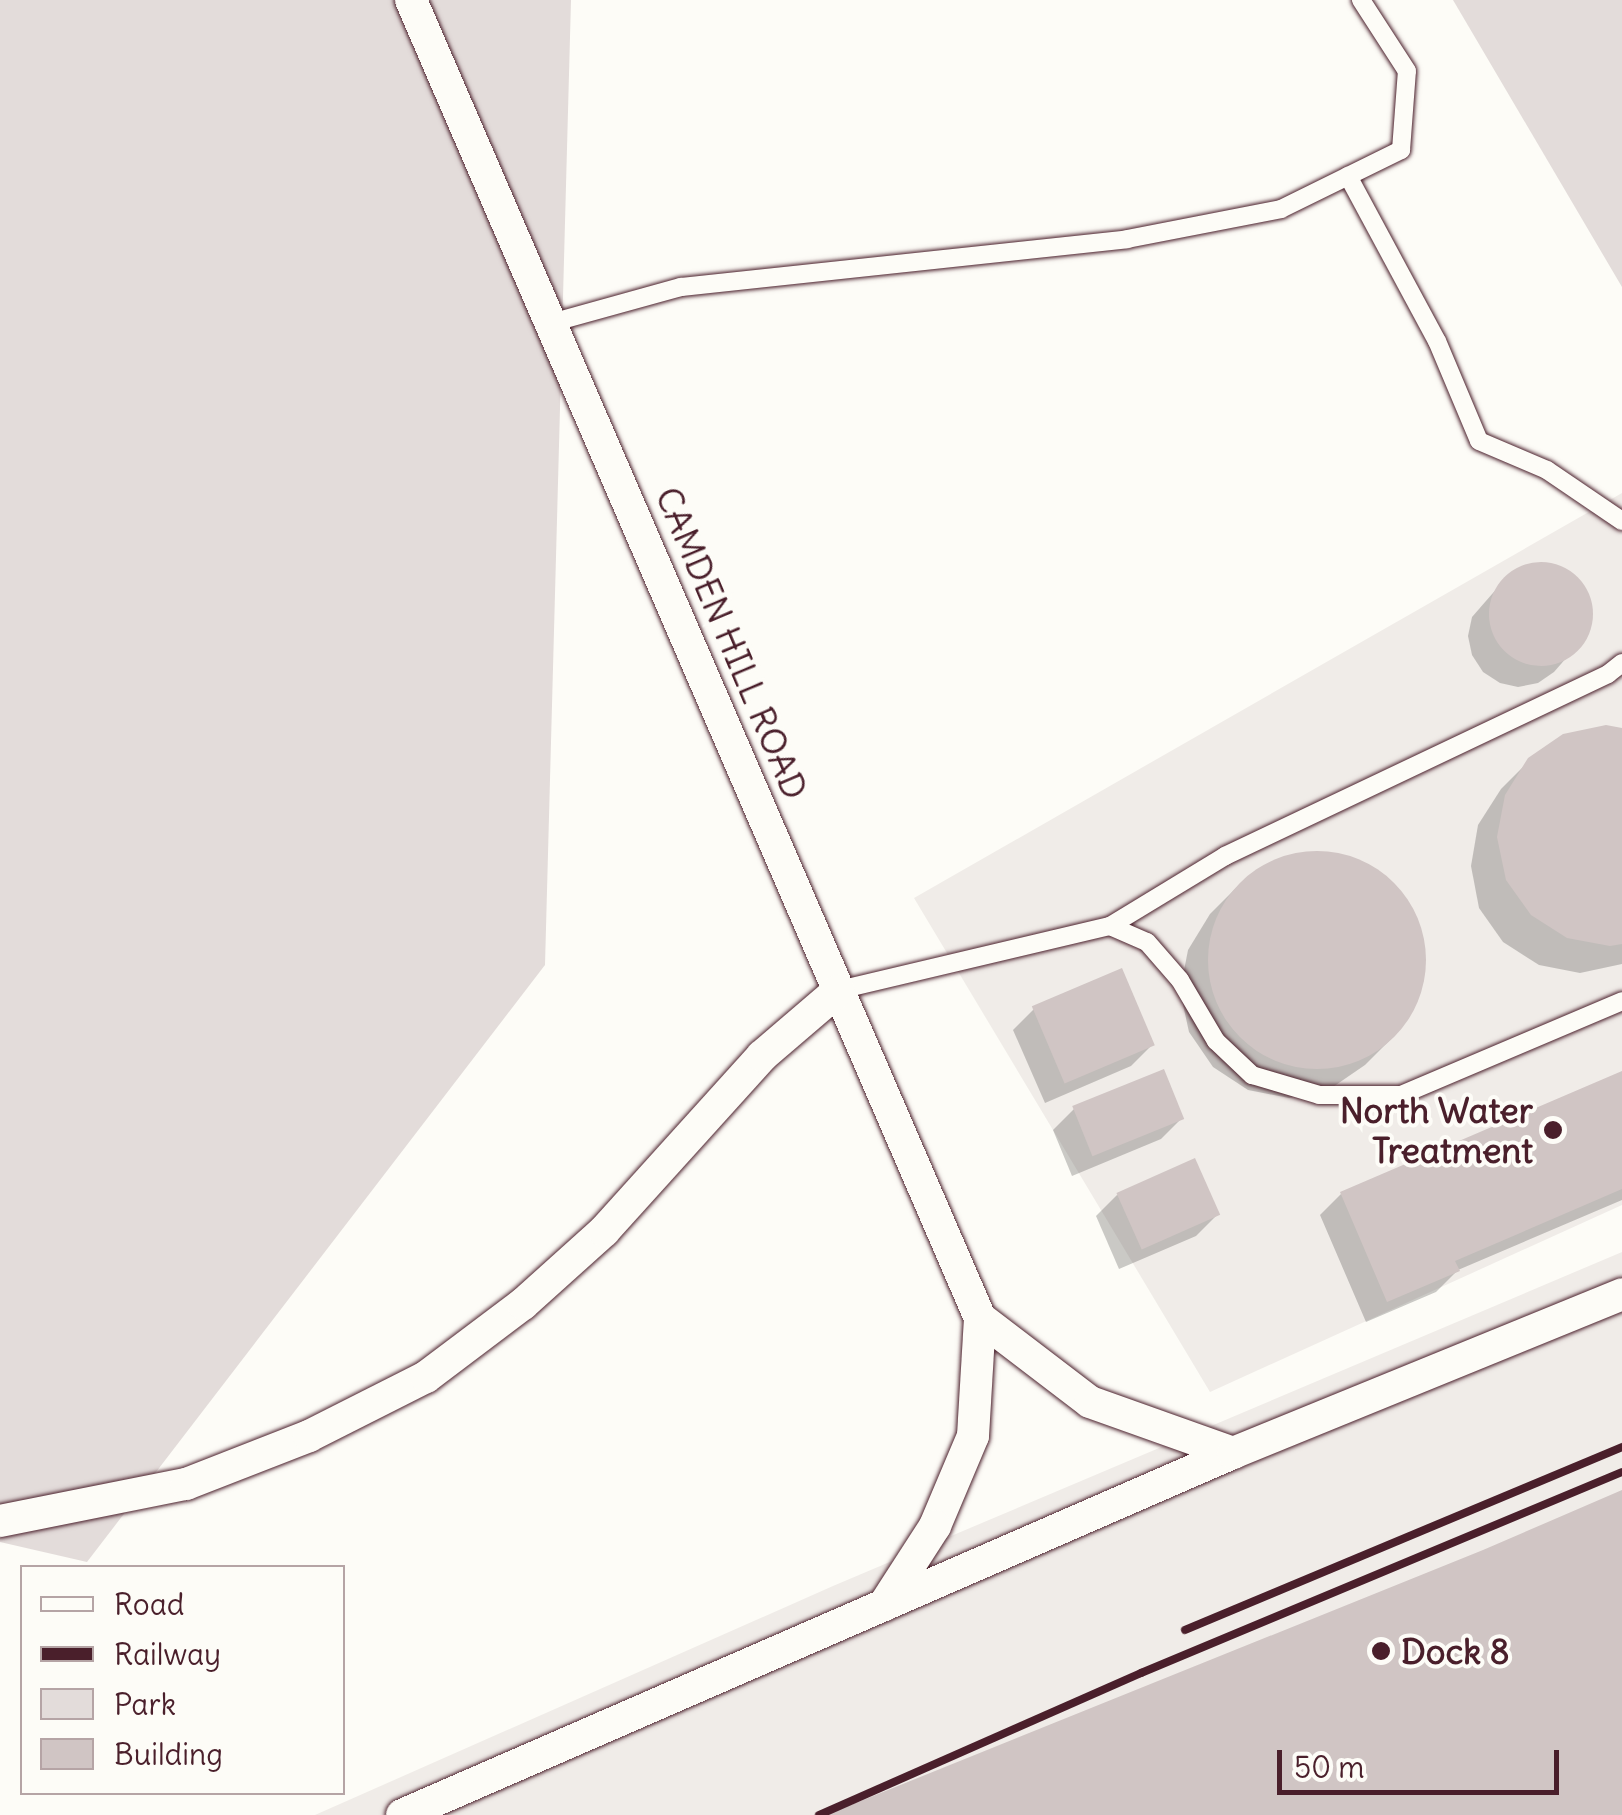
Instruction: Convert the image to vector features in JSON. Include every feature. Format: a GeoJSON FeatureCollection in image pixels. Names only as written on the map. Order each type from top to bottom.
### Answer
{"type":"FeatureCollection","features":[{"type":"Feature","properties":{"kind":"street","name":"CAMDEN HILL ROAD"},"geometry":{"type":"LineString","coordinates":[[411,0],[980,1318]]}},
{"type":"Feature","properties":{"kind":"street"},"geometry":{"type":"LineString","coordinates":[[0,1521],[186,1484],[310,1436],[426,1377],[524,1304],[604,1232],[762,1056],[839,990]]}},
{"type":"Feature","properties":{"kind":"street"},"geometry":{"type":"LineString","coordinates":[[402,1815],[1232,1453],[1622,1294]]}},
{"type":"Feature","properties":{"kind":"street"},"geometry":{"type":"LineString","coordinates":[[980,1318],[1090,1402],[1232,1453]]}},
{"type":"Feature","properties":{"kind":"street"},"geometry":{"type":"LineString","coordinates":[[884,1605],[935,1526],[973,1436],[980,1318]]}},
{"type":"Feature","properties":{"kind":"lane"},"geometry":{"type":"LineString","coordinates":[[550,323],[681,287],[1146,235],[1281,209],[1401,150],[1407,71],[1360,0]]}},
{"type":"Feature","properties":{"kind":"lane"},"geometry":{"type":"LineString","coordinates":[[1348,176],[1437,340],[1479,440],[1547,470],[1622,521]]}},
{"type":"Feature","properties":{"kind":"lane"},"geometry":{"type":"LineString","coordinates":[[839,990],[1110,926],[1225,856],[1608,674],[1622,663]]}},
{"type":"Feature","properties":{"kind":"lane"},"geometry":{"type":"LineString","coordinates":[[1110,926],[1148,942],[1180,980],[1216,1041],[1252,1075],[1320,1095],[1401,1095],[1622,1001]]}},
{"type":"Feature","properties":{"kind":"shaded area","name":"North Water Treatment"},"geometry":{"type":"Polygon","coordinates":[[[1622,493],[1622,1205],[1210,1392],[914,898],[1622,493]]]}},
{"type":"Feature","properties":{"kind":"shaded area"},"geometry":{"type":"Polygon","coordinates":[[[1622,1252],[1622,1815],[315,1815],[833,1586],[1622,1252]]]}},
{"type":"Feature","properties":{"kind":"green space"},"geometry":{"type":"Polygon","coordinates":[[[0,0],[571,0],[545,965],[87,1562],[0,1542],[0,0]]]}},
{"type":"Feature","properties":{"kind":"green space"},"geometry":{"type":"Polygon","coordinates":[[[1453,0],[1622,0],[1622,287],[1453,0]]]}},
{"type":"Feature","properties":{"kind":"building"},"geometry":{"type":"Polygon","coordinates":[[[1541,562],[1561,566],[1578,577],[1589,594],[1593,614],[1589,634],[1578,651],[1561,662],[1541,666],[1521,662],[1504,651],[1493,634],[1489,614],[1493,594],[1504,577],[1521,566],[1541,562]]]}},
{"type":"Feature","properties":{"kind":"building"},"geometry":{"type":"Polygon","coordinates":[[[1606,725],[1622,728],[1622,944],[1610,946],[1567,938],[1531,915],[1506,880],[1497,837],[1505,795],[1528,758],[1563,734],[1606,725]]]}},
{"type":"Feature","properties":{"kind":"building"},"geometry":{"type":"Polygon","coordinates":[[[1317,851],[1359,859],[1394,883],[1418,918],[1426,960],[1418,1002],[1394,1037],[1359,1061],[1317,1069],[1275,1061],[1240,1037],[1216,1002],[1208,960],[1216,918],[1240,883],[1275,859],[1317,851]]]}},
{"type":"Feature","properties":{"kind":"building"},"geometry":{"type":"Polygon","coordinates":[[[1122,968],[1155,1045],[1065,1084],[1032,1006],[1122,968]]]}},
{"type":"Feature","properties":{"kind":"building"},"geometry":{"type":"Polygon","coordinates":[[[1164,1069],[1184,1119],[1092,1156],[1072,1106],[1164,1069]]]}},
{"type":"Feature","properties":{"kind":"building","name":"North Water Treatment"},"geometry":{"type":"Polygon","coordinates":[[[1622,1071],[1622,1189],[1455,1261],[1460,1271],[1387,1302],[1340,1192],[1622,1071]]]}},
{"type":"Feature","properties":{"kind":"building"},"geometry":{"type":"Polygon","coordinates":[[[1195,1158],[1220,1215],[1142,1250],[1116,1193],[1195,1158]]]}},
{"type":"Feature","properties":{"kind":"building","name":"Dock 8"},"geometry":{"type":"Polygon","coordinates":[[[1622,1490],[1622,1815],[826,1815],[1483,1550],[1622,1490]]]}},
{"type":"Feature","properties":{"kind":"railway"},"geometry":{"type":"LineString","coordinates":[[1185,1630],[1622,1447]]}},
{"type":"Feature","properties":{"kind":"railway"},"geometry":{"type":"LineString","coordinates":[[819,1815],[1141,1673],[1622,1472]]}},
{"type":"Feature","properties":{"kind":"place","name":"North Water Treatment"},"geometry":{"type":"Point","coordinates":[1553,1130]}},
{"type":"Feature","properties":{"kind":"place","name":"Dock 8"},"geometry":{"type":"Point","coordinates":[1381,1651]}}]}
